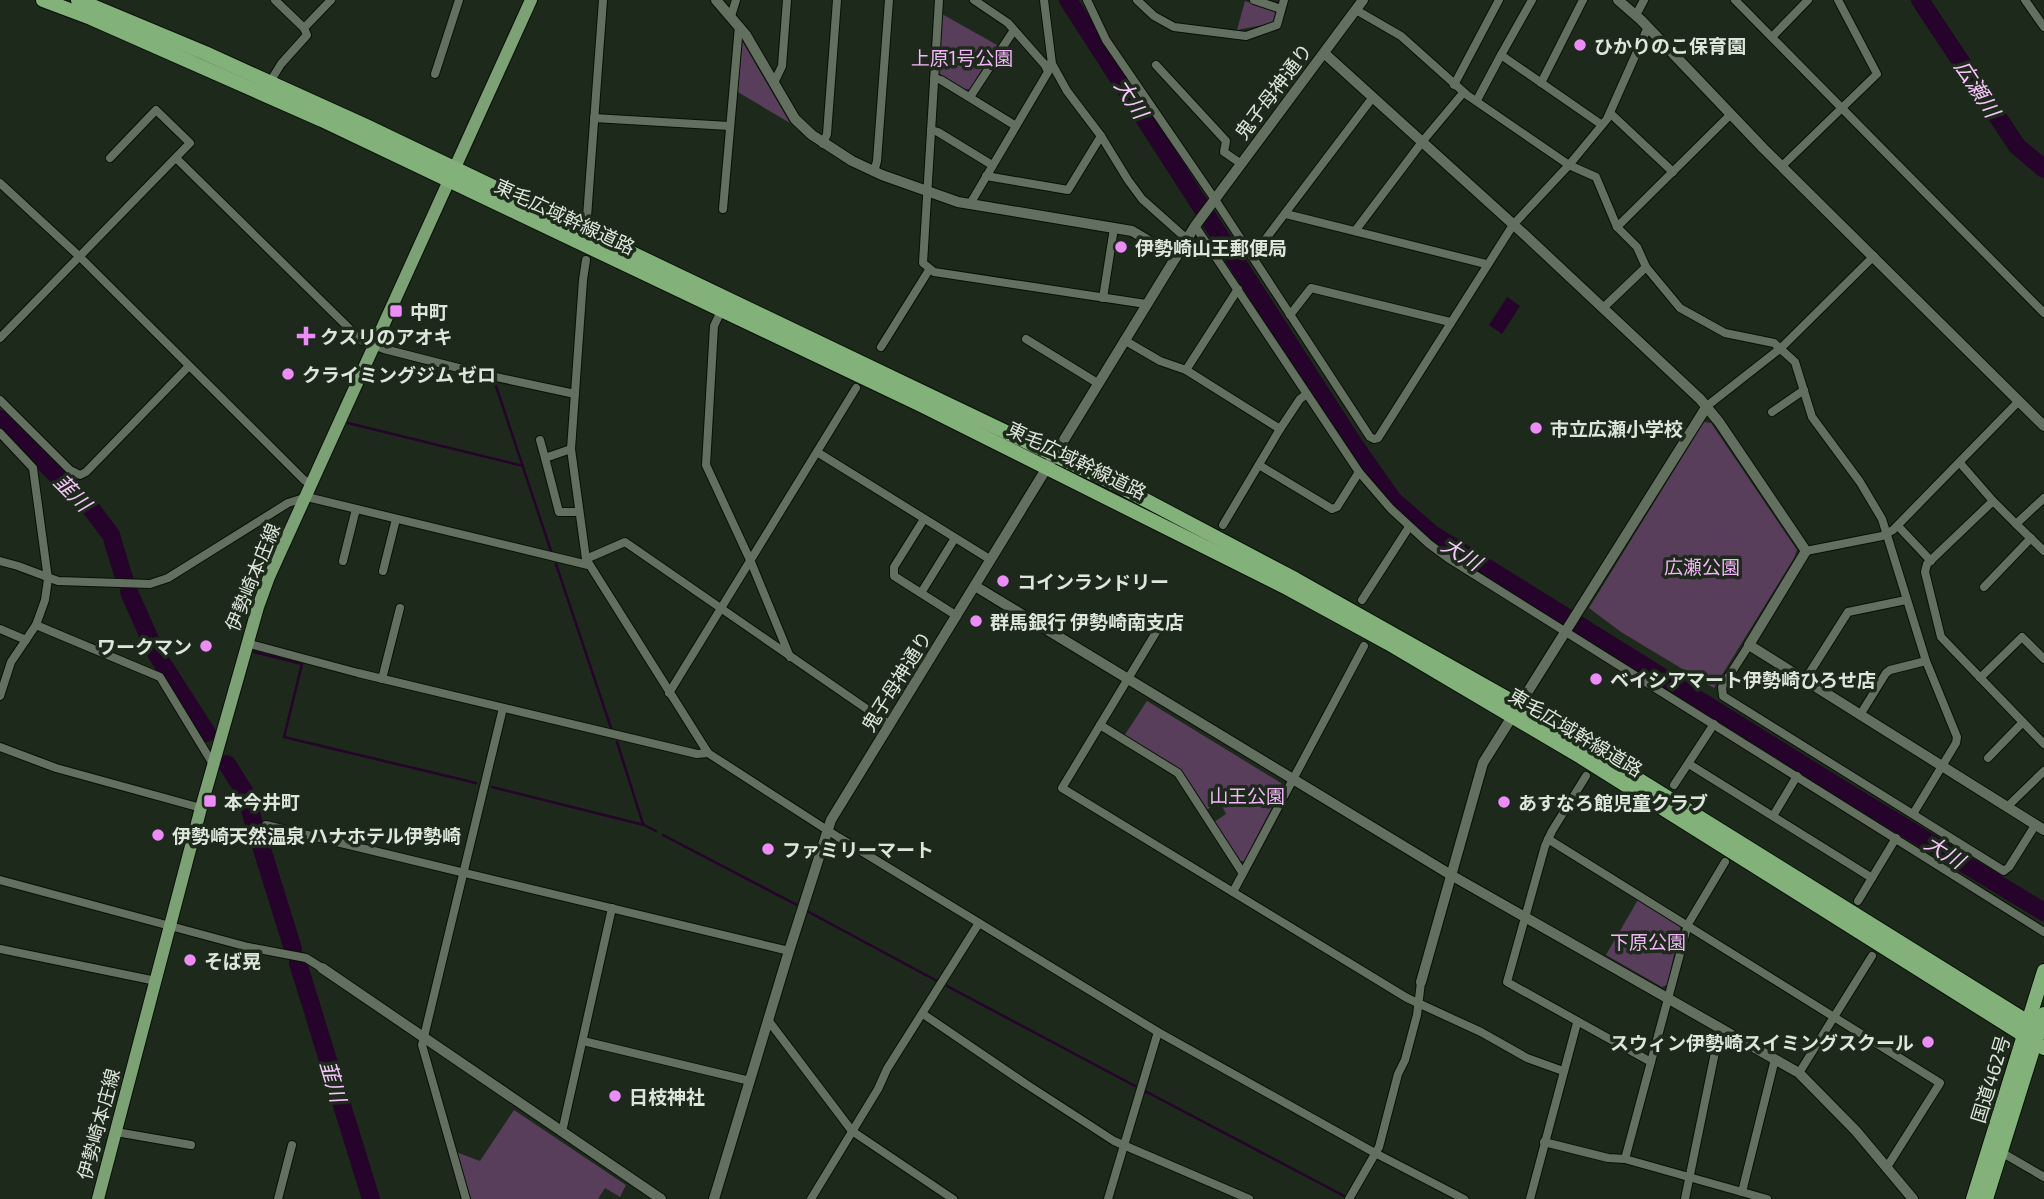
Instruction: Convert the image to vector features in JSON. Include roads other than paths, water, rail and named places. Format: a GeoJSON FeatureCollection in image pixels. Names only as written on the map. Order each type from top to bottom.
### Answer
{"type":"FeatureCollection","features":[{"type":"Feature","properties":{"kind":"highway","name":"東毛広域幹線道路"},"geometry":{"type":"LineString","coordinates":[[43,0],[266,88]]}},
{"type":"Feature","properties":{"kind":"highway","name":"東毛広域幹線道路"},"geometry":{"type":"LineString","coordinates":[[78,0],[451,174],[1051,461]]}},
{"type":"Feature","properties":{"kind":"highway","name":"東毛広域幹線道路"},"geometry":{"type":"LineString","coordinates":[[451,174],[721,311],[1051,461],[1117,485],[1295,579],[1516,711],[1581,757],[2036,1034]]}},
{"type":"Feature","properties":{"kind":"highway","name":"国道462号"},"geometry":{"type":"LineString","coordinates":[[1986,1199],[2036,1034],[2044,971]]}},
{"type":"Feature","properties":{"kind":"highway","name":"国道462号"},"geometry":{"type":"LineString","coordinates":[[1973,1199],[2044,1014]]}},
{"type":"Feature","properties":{"kind":"main road","name":"伊勢崎本庄線"},"geometry":{"type":"LineString","coordinates":[[98,1199],[246,643],[269,577],[531,0]]}},
{"type":"Feature","properties":{"kind":"street"},"geometry":{"type":"LineString","coordinates":[[266,88],[281,64],[307,35],[304,28],[275,0]]}},
{"type":"Feature","properties":{"kind":"street"},"geometry":{"type":"LineString","coordinates":[[304,28],[331,0]]}},
{"type":"Feature","properties":{"kind":"street"},"geometry":{"type":"LineString","coordinates":[[435,74],[459,0]]}},
{"type":"Feature","properties":{"kind":"street"},"geometry":{"type":"LineString","coordinates":[[587,216],[603,0]]}},
{"type":"Feature","properties":{"kind":"street"},"geometry":{"type":"LineString","coordinates":[[716,0],[739,26],[795,119],[823,144],[874,172],[927,191],[970,204],[1139,234],[1175,257]]}},
{"type":"Feature","properties":{"kind":"street"},"geometry":{"type":"LineString","coordinates":[[731,16],[736,0]]}},
{"type":"Feature","properties":{"kind":"street"},"geometry":{"type":"LineString","coordinates":[[774,83],[782,66],[787,0]]}},
{"type":"Feature","properties":{"kind":"street"},"geometry":{"type":"LineString","coordinates":[[823,144],[827,134],[837,0]]}},
{"type":"Feature","properties":{"kind":"street"},"geometry":{"type":"LineString","coordinates":[[874,172],[889,0]]}},
{"type":"Feature","properties":{"kind":"street"},"geometry":{"type":"LineString","coordinates":[[939,0],[923,263],[929,270],[1146,304]]}},
{"type":"Feature","properties":{"kind":"street"},"geometry":{"type":"LineString","coordinates":[[974,0],[1014,30],[1049,64],[1142,199],[1188,240]]}},
{"type":"Feature","properties":{"kind":"street"},"geometry":{"type":"LineString","coordinates":[[970,204],[1048,72],[1044,0]]}},
{"type":"Feature","properties":{"kind":"street"},"geometry":{"type":"LineString","coordinates":[[1087,0],[1106,40],[1370,437],[1374,439],[1378,438],[1513,225],[1569,165],[1610,113],[1648,27]]}},
{"type":"Feature","properties":{"kind":"street"},"geometry":{"type":"LineString","coordinates":[[1137,0],[1154,16],[1174,27],[1246,36],[1277,25],[1283,4],[1254,0]]}},
{"type":"Feature","properties":{"kind":"street"},"geometry":{"type":"LineString","coordinates":[[1454,85],[1499,0]]}},
{"type":"Feature","properties":{"kind":"street"},"geometry":{"type":"LineString","coordinates":[[1477,100],[1532,0]]}},
{"type":"Feature","properties":{"kind":"street"},"geometry":{"type":"LineString","coordinates":[[1541,83],[1583,0]]}},
{"type":"Feature","properties":{"kind":"street"},"geometry":{"type":"LineString","coordinates":[[1618,0],[1636,15],[1782,166],[2044,426]]}},
{"type":"Feature","properties":{"kind":"street"},"geometry":{"type":"LineString","coordinates":[[1636,15],[1644,0]]}},
{"type":"Feature","properties":{"kind":"street"},"geometry":{"type":"LineString","coordinates":[[1735,0],[2044,313]]}},
{"type":"Feature","properties":{"kind":"street"},"geometry":{"type":"LineString","coordinates":[[1772,37],[1808,0]]}},
{"type":"Feature","properties":{"kind":"street"},"geometry":{"type":"LineString","coordinates":[[1782,166],[1877,74],[1838,0]]}},
{"type":"Feature","properties":{"kind":"street"},"geometry":{"type":"LineString","coordinates":[[2025,0],[2044,27]]}},
{"type":"Feature","properties":{"kind":"street"},"geometry":{"type":"LineString","coordinates":[[1359,5],[1401,36],[1463,93],[1569,165],[1596,177],[1617,227],[1637,247],[1646,267],[1681,308],[1725,333],[1774,343],[1797,366],[1812,417],[1860,482],[1882,519],[1926,661],[1956,733],[1956,743],[1913,814]]}},
{"type":"Feature","properties":{"kind":"street","name":"鬼子母神通り"},"geometry":{"type":"LineString","coordinates":[[714,1199],[828,829],[1196,224],[1359,5]]}},
{"type":"Feature","properties":{"kind":"street"},"geometry":{"type":"LineString","coordinates":[[723,209],[739,26]]}},
{"type":"Feature","properties":{"kind":"street"},"geometry":{"type":"LineString","coordinates":[[970,97],[1014,30]]}},
{"type":"Feature","properties":{"kind":"street"},"geometry":{"type":"LineString","coordinates":[[1324,53],[1707,406],[1806,551]]}},
{"type":"Feature","properties":{"kind":"street"},"geometry":{"type":"LineString","coordinates":[[1501,55],[1602,125]]}},
{"type":"Feature","properties":{"kind":"street"},"geometry":{"type":"LineString","coordinates":[[1156,65],[1226,141],[1224,152],[1240,163]]}},
{"type":"Feature","properties":{"kind":"street"},"geometry":{"type":"LineString","coordinates":[[934,78],[1016,126]]}},
{"type":"Feature","properties":{"kind":"street"},"geometry":{"type":"LineString","coordinates":[[1355,231],[1463,93]]}},
{"type":"Feature","properties":{"kind":"street"},"geometry":{"type":"LineString","coordinates":[[1252,257],[1373,97]]}},
{"type":"Feature","properties":{"kind":"street"},"geometry":{"type":"LineString","coordinates":[[0,338],[190,143],[156,110],[110,158]]}},
{"type":"Feature","properties":{"kind":"street"},"geometry":{"type":"LineString","coordinates":[[1610,113],[1673,172]]}},
{"type":"Feature","properties":{"kind":"street"},"geometry":{"type":"LineString","coordinates":[[1617,227],[1731,114]]}},
{"type":"Feature","properties":{"kind":"street"},"geometry":{"type":"LineString","coordinates":[[594,118],[729,126]]}},
{"type":"Feature","properties":{"kind":"street"},"geometry":{"type":"LineString","coordinates":[[931,130],[992,165]]}},
{"type":"Feature","properties":{"kind":"street"},"geometry":{"type":"LineString","coordinates":[[986,176],[1068,190],[1101,136]]}},
{"type":"Feature","properties":{"kind":"street"},"geometry":{"type":"LineString","coordinates":[[176,158],[357,337],[374,346],[482,374],[575,394]]}},
{"type":"Feature","properties":{"kind":"street"},"geometry":{"type":"LineString","coordinates":[[0,184],[79,257],[304,480],[309,491],[356,509],[587,562],[625,542],[890,725]]}},
{"type":"Feature","properties":{"kind":"street"},"geometry":{"type":"LineString","coordinates":[[1286,214],[1486,264]]}},
{"type":"Feature","properties":{"kind":"street"},"geometry":{"type":"LineString","coordinates":[[1196,224],[1359,472],[1409,527],[1448,558],[2044,932]]}},
{"type":"Feature","properties":{"kind":"street"},"geometry":{"type":"LineString","coordinates":[[1103,298],[1115,228]]}},
{"type":"Feature","properties":{"kind":"street"},"geometry":{"type":"LineString","coordinates":[[1349,1199],[1379,1147],[1398,1074],[1405,1060],[1421,982],[1483,763],[1707,406],[1781,348],[1874,256]]}},
{"type":"Feature","properties":{"kind":"street"},"geometry":{"type":"LineString","coordinates":[[586,260],[570,449],[587,562],[708,753],[1158,1032],[1375,1153],[1464,1199]]}},
{"type":"Feature","properties":{"kind":"street"},"geometry":{"type":"LineString","coordinates":[[1603,308],[1646,267]]}},
{"type":"Feature","properties":{"kind":"street"},"geometry":{"type":"LineString","coordinates":[[881,348],[929,270]]}},
{"type":"Feature","properties":{"kind":"street"},"geometry":{"type":"LineString","coordinates":[[1290,315],[1311,288],[1450,322]]}},
{"type":"Feature","properties":{"kind":"street"},"geometry":{"type":"LineString","coordinates":[[1186,370],[1238,289]]}},
{"type":"Feature","properties":{"kind":"street"},"geometry":{"type":"LineString","coordinates":[[721,311],[714,326],[706,465],[751,562],[790,657]]}},
{"type":"Feature","properties":{"kind":"street"},"geometry":{"type":"LineString","coordinates":[[1026,339],[1099,384]]}},
{"type":"Feature","properties":{"kind":"street"},"geometry":{"type":"LineString","coordinates":[[1124,341],[1160,361],[1186,370],[1280,429]]}},
{"type":"Feature","properties":{"kind":"street"},"geometry":{"type":"LineString","coordinates":[[0,400],[71,470],[80,475],[86,472],[189,366]]}},
{"type":"Feature","properties":{"kind":"street"},"geometry":{"type":"LineString","coordinates":[[669,693],[856,388]]}},
{"type":"Feature","properties":{"kind":"street"},"geometry":{"type":"LineString","coordinates":[[1772,412],[1804,390]]}},
{"type":"Feature","properties":{"kind":"street"},"geometry":{"type":"LineString","coordinates":[[1223,525],[1280,429],[1300,399],[1307,394]]}},
{"type":"Feature","properties":{"kind":"street"},"geometry":{"type":"LineString","coordinates":[[1806,551],[1887,534],[1898,526],[2018,402]]}},
{"type":"Feature","properties":{"kind":"street"},"geometry":{"type":"LineString","coordinates":[[0,433],[33,468],[48,579],[45,600],[36,625],[8,669],[0,696]]}},
{"type":"Feature","properties":{"kind":"street"},"geometry":{"type":"LineString","coordinates":[[540,440],[559,512],[579,512]]}},
{"type":"Feature","properties":{"kind":"street"},"geometry":{"type":"LineString","coordinates":[[545,458],[570,449]]}},
{"type":"Feature","properties":{"kind":"street"},"geometry":{"type":"LineString","coordinates":[[817,452],[991,560]]}},
{"type":"Feature","properties":{"kind":"street"},"geometry":{"type":"LineString","coordinates":[[1960,463],[1993,501],[2044,551]]}},
{"type":"Feature","properties":{"kind":"street"},"geometry":{"type":"LineString","coordinates":[[1259,465],[1332,509],[1337,507],[1359,472]]}},
{"type":"Feature","properties":{"kind":"street"},"geometry":{"type":"LineString","coordinates":[[0,561],[48,579],[136,584],[158,582],[189,566],[309,491]]}},
{"type":"Feature","properties":{"kind":"street"},"geometry":{"type":"LineString","coordinates":[[2016,524],[2044,498]]}},
{"type":"Feature","properties":{"kind":"street"},"geometry":{"type":"LineString","coordinates":[[1993,501],[1931,561],[1924,572],[1941,637],[2044,744]]}},
{"type":"Feature","properties":{"kind":"street"},"geometry":{"type":"LineString","coordinates":[[343,561],[356,509]]}},
{"type":"Feature","properties":{"kind":"street"},"geometry":{"type":"LineString","coordinates":[[383,571],[396,519]]}},
{"type":"Feature","properties":{"kind":"street"},"geometry":{"type":"LineString","coordinates":[[924,519],[893,571],[894,576],[957,615]]}},
{"type":"Feature","properties":{"kind":"street"},"geometry":{"type":"LineString","coordinates":[[1898,526],[1931,561]]}},
{"type":"Feature","properties":{"kind":"street"},"geometry":{"type":"LineString","coordinates":[[1362,600],[1409,527]]}},
{"type":"Feature","properties":{"kind":"street"},"geometry":{"type":"LineString","coordinates":[[921,593],[955,538]]}},
{"type":"Feature","properties":{"kind":"street"},"geometry":{"type":"LineString","coordinates":[[1984,587],[2031,538]]}},
{"type":"Feature","properties":{"kind":"street"},"geometry":{"type":"LineString","coordinates":[[1749,645],[2040,827],[2004,871],[1723,696],[1723,687],[1806,551]]}},
{"type":"Feature","properties":{"kind":"street"},"geometry":{"type":"LineString","coordinates":[[975,586],[1451,875],[1799,1073],[1857,1132],[1913,1199]]}},
{"type":"Feature","properties":{"kind":"street"},"geometry":{"type":"LineString","coordinates":[[1805,680],[1848,612],[1906,600]]}},
{"type":"Feature","properties":{"kind":"street"},"geometry":{"type":"LineString","coordinates":[[382,679],[400,608]]}},
{"type":"Feature","properties":{"kind":"street"},"geometry":{"type":"LineString","coordinates":[[1161,624],[1062,788],[1418,1004],[1480,1032],[1527,1058],[1563,1071]]}},
{"type":"Feature","properties":{"kind":"street"},"geometry":{"type":"LineString","coordinates":[[36,625],[160,677],[213,764]]}},
{"type":"Feature","properties":{"kind":"street"},"geometry":{"type":"LineString","coordinates":[[0,629],[26,640]]}},
{"type":"Feature","properties":{"kind":"street"},"geometry":{"type":"LineString","coordinates":[[1980,678],[2022,638],[2044,660]]}},
{"type":"Feature","properties":{"kind":"street"},"geometry":{"type":"LineString","coordinates":[[246,643],[503,708],[697,754],[708,753]]}},
{"type":"Feature","properties":{"kind":"street"},"geometry":{"type":"LineString","coordinates":[[1233,892],[1364,646]]}},
{"type":"Feature","properties":{"kind":"street"},"geometry":{"type":"LineString","coordinates":[[1860,715],[1886,673],[1926,661]]}},
{"type":"Feature","properties":{"kind":"street"},"geometry":{"type":"LineString","coordinates":[[466,1199],[422,1045],[503,708]]}},
{"type":"Feature","properties":{"kind":"street"},"geometry":{"type":"LineString","coordinates":[[1989,758],[2023,722]]}},
{"type":"Feature","properties":{"kind":"street"},"geometry":{"type":"LineString","coordinates":[[1674,785],[1714,724]]}},
{"type":"Feature","properties":{"kind":"street"},"geometry":{"type":"LineString","coordinates":[[1100,726],[1178,773],[1242,872]]}},
{"type":"Feature","properties":{"kind":"street"},"geometry":{"type":"LineString","coordinates":[[0,747],[56,768],[201,807]]}},
{"type":"Feature","properties":{"kind":"street"},"geometry":{"type":"LineString","coordinates":[[1689,764],[1872,878]]}},
{"type":"Feature","properties":{"kind":"street"},"geometry":{"type":"LineString","coordinates":[[2007,807],[2044,771]]}},
{"type":"Feature","properties":{"kind":"street"},"geometry":{"type":"LineString","coordinates":[[1586,776],[1548,839],[1507,982],[1651,1062]]}},
{"type":"Feature","properties":{"kind":"street"},"geometry":{"type":"LineString","coordinates":[[1773,816],[1797,776]]}},
{"type":"Feature","properties":{"kind":"street"},"geometry":{"type":"LineString","coordinates":[[265,825],[789,951]]}},
{"type":"Feature","properties":{"kind":"street"},"geometry":{"type":"LineString","coordinates":[[1858,901],[1896,838]]}},
{"type":"Feature","properties":{"kind":"street"},"geometry":{"type":"LineString","coordinates":[[1548,839],[1940,1083],[1887,1167]]}},
{"type":"Feature","properties":{"kind":"street"},"geometry":{"type":"LineString","coordinates":[[1625,1159],[1688,924],[1725,862]]}},
{"type":"Feature","properties":{"kind":"street"},"geometry":{"type":"LineString","coordinates":[[0,880],[248,947],[306,958],[661,1199]]}},
{"type":"Feature","properties":{"kind":"street"},"geometry":{"type":"LineString","coordinates":[[562,1132],[612,908]]}},
{"type":"Feature","properties":{"kind":"street"},"geometry":{"type":"LineString","coordinates":[[811,1199],[878,1089],[887,1069],[979,923]]}},
{"type":"Feature","properties":{"kind":"street"},"geometry":{"type":"LineString","coordinates":[[0,949],[156,981]]}},
{"type":"Feature","properties":{"kind":"street"},"geometry":{"type":"LineString","coordinates":[[1799,1073],[1872,956]]}},
{"type":"Feature","properties":{"kind":"street"},"geometry":{"type":"LineString","coordinates":[[923,1014],[1026,1084],[1123,1145],[1249,1199]]}},
{"type":"Feature","properties":{"kind":"street"},"geometry":{"type":"LineString","coordinates":[[768,1020],[852,1131],[953,1199]]}},
{"type":"Feature","properties":{"kind":"street"},"geometry":{"type":"LineString","coordinates":[[1530,1199],[1577,1023]]}},
{"type":"Feature","properties":{"kind":"street"},"geometry":{"type":"LineString","coordinates":[[1685,1199],[1720,1028]]}},
{"type":"Feature","properties":{"kind":"street"},"geometry":{"type":"LineString","coordinates":[[1108,1199],[1158,1032]]}},
{"type":"Feature","properties":{"kind":"street"},"geometry":{"type":"LineString","coordinates":[[583,1041],[750,1080]]}},
{"type":"Feature","properties":{"kind":"street"},"geometry":{"type":"LineString","coordinates":[[1742,1192],[1775,1059]]}},
{"type":"Feature","properties":{"kind":"street"},"geometry":{"type":"LineString","coordinates":[[116,1132],[191,1145]]}},
{"type":"Feature","properties":{"kind":"street"},"geometry":{"type":"LineString","coordinates":[[1545,1142],[1608,1158],[1625,1159],[1767,1199]]}},
{"type":"Feature","properties":{"kind":"street"},"geometry":{"type":"LineString","coordinates":[[278,1199],[292,1145]]}},
{"type":"Feature","properties":{"kind":"street"},"geometry":{"type":"LineString","coordinates":[[2001,1152],[2044,1177]]}},
{"type":"Feature","properties":{"kind":"waterway","name":"大川"},"geometry":{"type":"LineString","coordinates":[[1068,0],[1357,449],[1393,500],[1432,534],[2044,912]]}},
{"type":"Feature","properties":{"kind":"waterway","name":"広瀬川"},"geometry":{"type":"LineString","coordinates":[[1920,0],[2017,146],[2044,169]]}},
{"type":"Feature","properties":{"kind":"waterway"},"geometry":{"type":"LineString","coordinates":[[494,380],[551,551]]}},
{"type":"Feature","properties":{"kind":"waterway","name":"韮川"},"geometry":{"type":"LineString","coordinates":[[0,419],[93,511],[111,535],[124,578]]}},
{"type":"Feature","properties":{"kind":"waterway"},"geometry":{"type":"LineString","coordinates":[[348,423],[523,466]]}},
{"type":"Feature","properties":{"kind":"waterway"},"geometry":{"type":"LineString","coordinates":[[556,564],[611,728]]}},
{"type":"Feature","properties":{"kind":"waterway","name":"韮川"},"geometry":{"type":"LineString","coordinates":[[129,592],[157,655],[207,733]]}},
{"type":"Feature","properties":{"kind":"waterway"},"geometry":{"type":"LineString","coordinates":[[254,652],[302,664],[284,737],[476,783]]}},
{"type":"Feature","properties":{"kind":"waterway"},"geometry":{"type":"LineString","coordinates":[[617,742],[642,821],[656,831]]}},
{"type":"Feature","properties":{"kind":"waterway","name":"韮川"},"geometry":{"type":"LineString","coordinates":[[227,764],[244,791],[293,949]]}},
{"type":"Feature","properties":{"kind":"waterway"},"geometry":{"type":"LineString","coordinates":[[492,787],[644,825]]}},
{"type":"Feature","properties":{"kind":"waterway"},"geometry":{"type":"LineString","coordinates":[[663,835],[797,905]]}},
{"type":"Feature","properties":{"kind":"waterway"},"geometry":{"type":"LineString","coordinates":[[807,911],[937,981]]}},
{"type":"Feature","properties":{"kind":"waterway","name":"韮川"},"geometry":{"type":"LineString","coordinates":[[298,963],[371,1199]]}},
{"type":"Feature","properties":{"kind":"waterway"},"geometry":{"type":"LineString","coordinates":[[947,986],[1135,1086]]}},
{"type":"Feature","properties":{"kind":"waterway"},"geometry":{"type":"LineString","coordinates":[[1145,1091],[1344,1196]]}},
{"type":"Feature","properties":{"kind":"place","name":"ひかりのこ保育園"},"geometry":{"type":"Point","coordinates":[1580,45]}},
{"type":"Feature","properties":{"kind":"place","name":"伊勢崎山王郵便局"},"geometry":{"type":"Point","coordinates":[1121,247]}},
{"type":"Feature","properties":{"kind":"place","name":"中町"},"geometry":{"type":"Point","coordinates":[396,311]}},
{"type":"Feature","properties":{"kind":"place","name":"クスリのアオキ"},"geometry":{"type":"Point","coordinates":[306,336]}},
{"type":"Feature","properties":{"kind":"place","name":"クライミングジム ゼロ"},"geometry":{"type":"Point","coordinates":[288,374]}},
{"type":"Feature","properties":{"kind":"place","name":"市立広瀬小学校"},"geometry":{"type":"Point","coordinates":[1536,428]}},
{"type":"Feature","properties":{"kind":"place","name":"コインランドリー"},"geometry":{"type":"Point","coordinates":[1003,581]}},
{"type":"Feature","properties":{"kind":"place","name":"群馬銀行 伊勢崎南支店"},"geometry":{"type":"Point","coordinates":[976,621]}},
{"type":"Feature","properties":{"kind":"place","name":"ワークマン"},"geometry":{"type":"Point","coordinates":[206,646]}},
{"type":"Feature","properties":{"kind":"place","name":"ベイシアマート伊勢崎ひろせ店"},"geometry":{"type":"Point","coordinates":[1596,679]}},
{"type":"Feature","properties":{"kind":"place","name":"本今井町"},"geometry":{"type":"Point","coordinates":[210,801]}},
{"type":"Feature","properties":{"kind":"place","name":"あすなろ館児童クラブ"},"geometry":{"type":"Point","coordinates":[1504,802]}},
{"type":"Feature","properties":{"kind":"place","name":"伊勢崎天然温泉 ハナホテル伊勢崎"},"geometry":{"type":"Point","coordinates":[158,835]}},
{"type":"Feature","properties":{"kind":"place","name":"ファミリーマート"},"geometry":{"type":"Point","coordinates":[768,849]}},
{"type":"Feature","properties":{"kind":"place","name":"そば晃"},"geometry":{"type":"Point","coordinates":[190,960]}},
{"type":"Feature","properties":{"kind":"place","name":"スウィン伊勢崎スイミングスクール"},"geometry":{"type":"Point","coordinates":[1928,1042]}},
{"type":"Feature","properties":{"kind":"place","name":"日枝神社"},"geometry":{"type":"Point","coordinates":[615,1096]}},
{"type":"Feature","properties":{"kind":"park label","name":"上原1号公園"},"geometry":{"type":"Point","coordinates":[962,57]}},
{"type":"Feature","properties":{"kind":"park label","name":"広瀬公園"},"geometry":{"type":"Point","coordinates":[1702,566]}},
{"type":"Feature","properties":{"kind":"park label","name":"山王公園"},"geometry":{"type":"Point","coordinates":[1247,795]}},
{"type":"Feature","properties":{"kind":"park label","name":"下原公園"},"geometry":{"type":"Point","coordinates":[1648,941]}}]}
